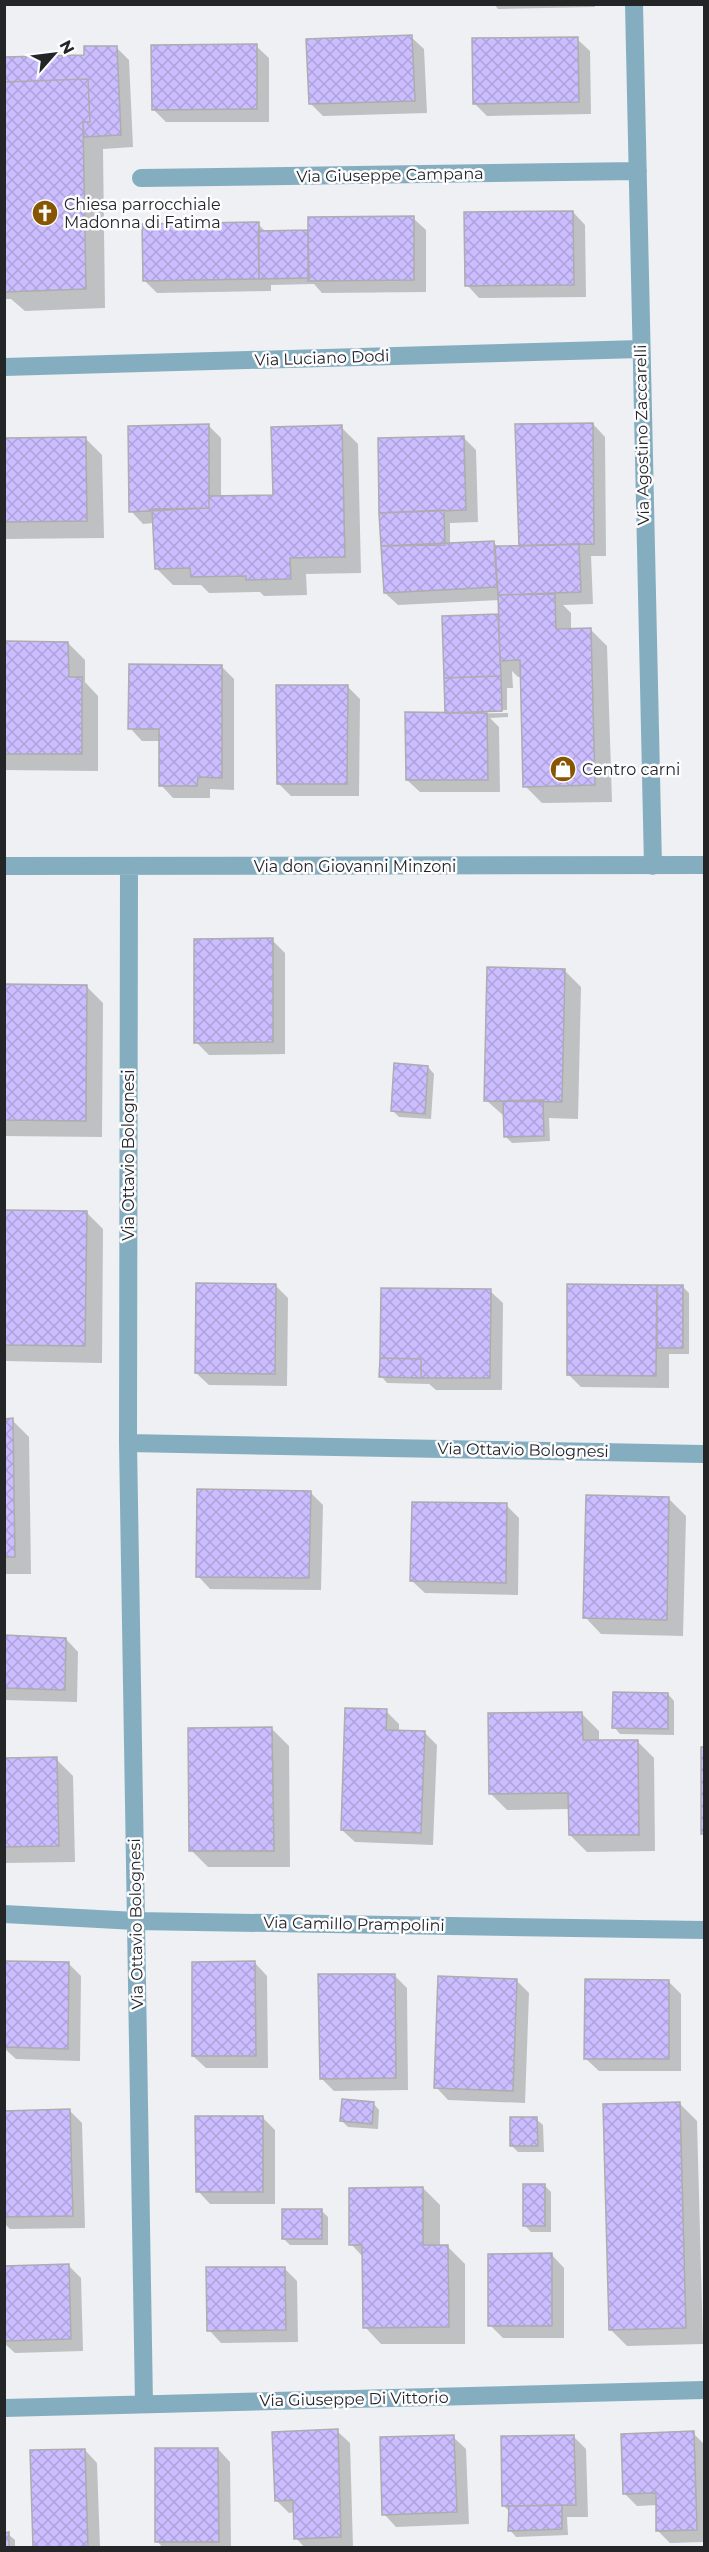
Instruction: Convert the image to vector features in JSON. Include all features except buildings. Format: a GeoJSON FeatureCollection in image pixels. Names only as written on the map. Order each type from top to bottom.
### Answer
{"type":"FeatureCollection","features":[{"type":"Feature","properties":{"kind":"street","name":"Via Agostino Zaccarelli"},"geometry":{"type":"LineString","coordinates":[[633,4],[653,866]]}},
{"type":"Feature","properties":{"kind":"street","name":"Via Giuseppe Campana"},"geometry":{"type":"LineString","coordinates":[[141,178],[638,171]]}},
{"type":"Feature","properties":{"kind":"street","name":"Via Luciano Dodi"},"geometry":{"type":"LineString","coordinates":[[4,367],[640,349]]}},
{"type":"Feature","properties":{"kind":"street","name":"Via don Giovanni Minzoni"},"geometry":{"type":"LineString","coordinates":[[4,866],[705,865]]}},
{"type":"Feature","properties":{"kind":"street","name":"Via Ottavio Bolognesi"},"geometry":{"type":"LineString","coordinates":[[129,866],[128,1443],[144,2404]]}},
{"type":"Feature","properties":{"kind":"street","name":"Via Ottavio Bolognesi"},"geometry":{"type":"LineString","coordinates":[[128,1443],[703,1454]]}},
{"type":"Feature","properties":{"kind":"street","name":"Via Camillo Prampolini"},"geometry":{"type":"LineString","coordinates":[[4,1914],[136,1921],[705,1930]]}},
{"type":"Feature","properties":{"kind":"street","name":"Via Giuseppe Di Vittorio"},"geometry":{"type":"LineString","coordinates":[[4,2408],[705,2390]]}},
{"type":"Feature","properties":{"kind":"place","name":"Chiesa parrocchiale Madonna di Fatima"},"geometry":{"type":"Point","coordinates":[45,213]}},
{"type":"Feature","properties":{"kind":"place","name":"Centro carni"},"geometry":{"type":"Point","coordinates":[563,769]}}]}
